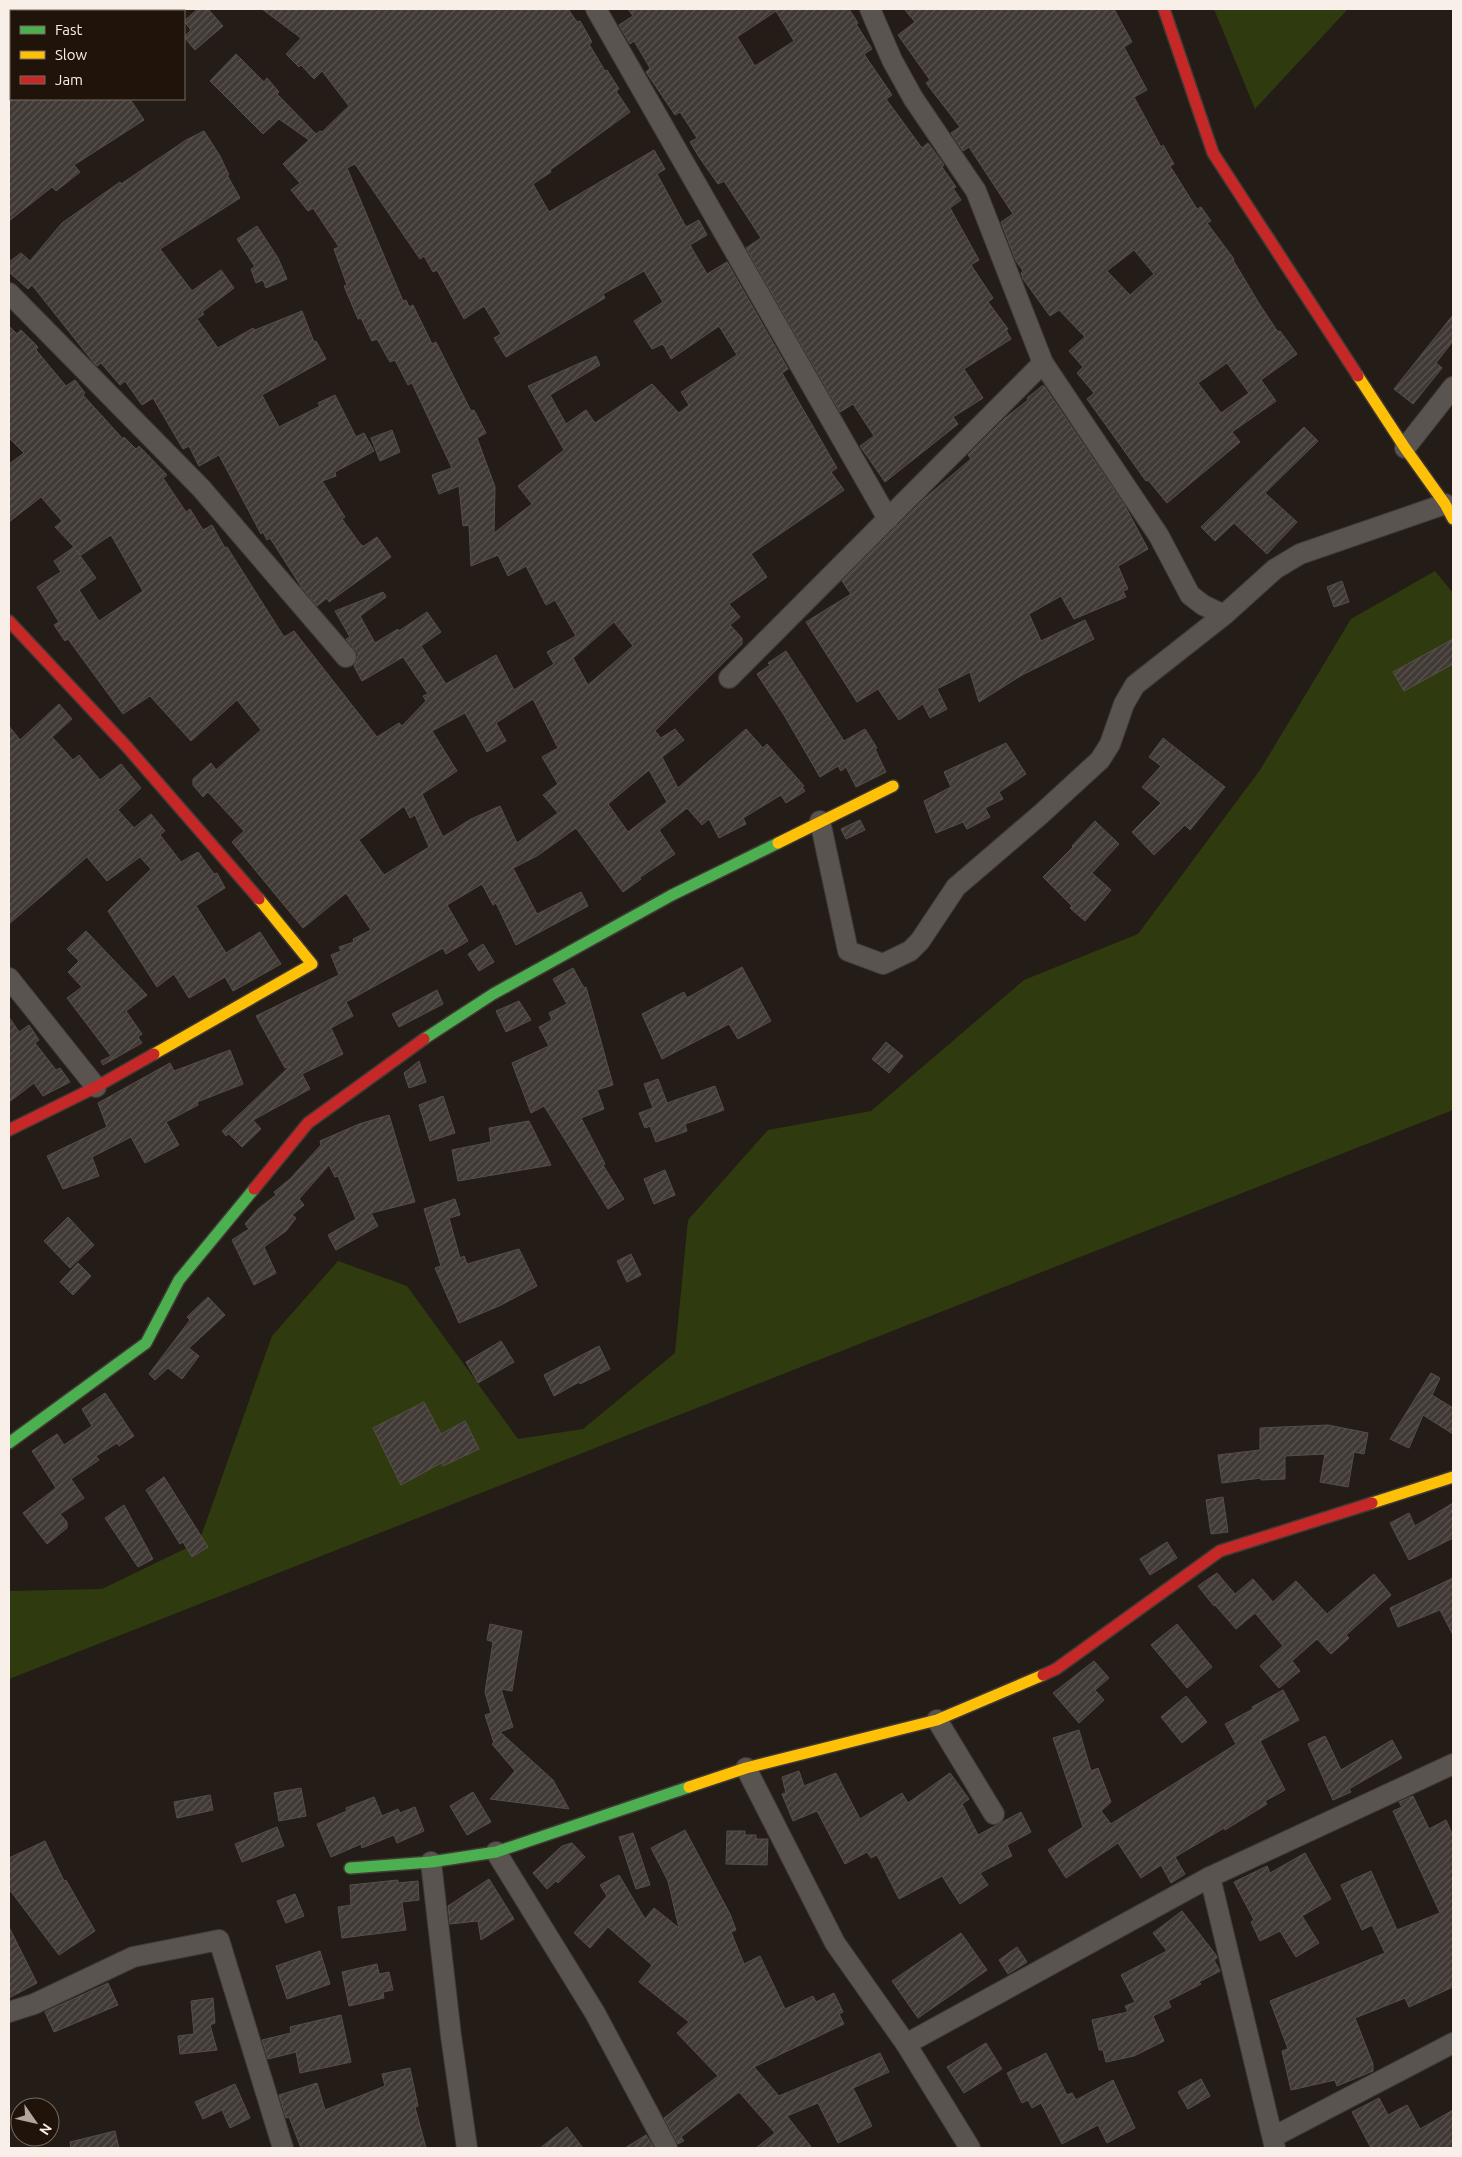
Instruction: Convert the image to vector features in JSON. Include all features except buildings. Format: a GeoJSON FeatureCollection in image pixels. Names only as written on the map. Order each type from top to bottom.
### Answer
{"type":"FeatureCollection","features":[{"type":"Feature","properties":{"kind":"street"},"geometry":{"type":"LineString","coordinates":[[596,9],[888,519]]}},
{"type":"Feature","properties":{"kind":"street"},"geometry":{"type":"LineString","coordinates":[[870,9],[892,60],[913,98],[976,192],[1043,363],[1159,536],[1190,595],[1202,605],[1224,616]]}},
{"type":"Feature","properties":{"kind":"street"},"geometry":{"type":"LineString","coordinates":[[820,821],[848,950],[883,964],[910,951],[920,941],[956,888],[1100,760],[1110,744],[1124,704],[1134,685],[1224,616],[1275,569],[1300,554],[1449,512],[1405,448],[1213,153],[1164,9]]}},
{"type":"Feature","properties":{"kind":"street"},"geometry":{"type":"LineString","coordinates":[[9,293],[202,488],[346,657]]}},
{"type":"Feature","properties":{"kind":"street"},"geometry":{"type":"LineString","coordinates":[[729,678],[1043,363]]}},
{"type":"Feature","properties":{"kind":"street"},"geometry":{"type":"LineString","coordinates":[[1405,448],[1453,387]]}},
{"type":"Feature","properties":{"kind":"street"},"geometry":{"type":"LineString","coordinates":[[9,621],[140,762],[232,867],[312,964],[96,1087],[9,1130]]}},
{"type":"Feature","properties":{"kind":"street"},"geometry":{"type":"LineString","coordinates":[[9,1443],[146,1343],[179,1280],[308,1123],[415,1045],[493,994],[672,894],[893,786]]}},
{"type":"Feature","properties":{"kind":"street"},"geometry":{"type":"LineString","coordinates":[[9,978],[96,1087]]}},
{"type":"Feature","properties":{"kind":"street"},"geometry":{"type":"LineString","coordinates":[[350,1868],[431,1862],[496,1852],[746,1768],[937,1720],[1056,1669],[1220,1551],[1453,1477]]}},
{"type":"Feature","properties":{"kind":"street"},"geometry":{"type":"LineString","coordinates":[[937,1720],[994,1814]]}},
{"type":"Feature","properties":{"kind":"street"},"geometry":{"type":"LineString","coordinates":[[906,2044],[1210,1877],[1453,1764]]}},
{"type":"Feature","properties":{"kind":"street"},"geometry":{"type":"LineString","coordinates":[[746,1768],[835,1943],[906,2044],[970,2148]]}},
{"type":"Feature","properties":{"kind":"street"},"geometry":{"type":"LineString","coordinates":[[496,1852],[595,2013],[667,2148]]}},
{"type":"Feature","properties":{"kind":"street"},"geometry":{"type":"LineString","coordinates":[[431,1862],[451,2036],[467,2148]]}},
{"type":"Feature","properties":{"kind":"street"},"geometry":{"type":"LineString","coordinates":[[1210,1877],[1274,2143],[1453,2043]]}},
{"type":"Feature","properties":{"kind":"street"},"geometry":{"type":"LineString","coordinates":[[9,2012],[34,2004],[133,1957],[219,1940],[283,2148]]}},
{"type":"Feature","properties":{"kind":"green space"},"geometry":{"type":"Polygon","coordinates":[[[1214,9],[1348,9],[1255,109],[1214,9]]]}},
{"type":"Feature","properties":{"kind":"green space"},"geometry":{"type":"Polygon","coordinates":[[[1435,571],[1453,593],[1453,1110],[9,1679],[9,1591],[102,1589],[199,1542],[272,1336],[338,1261],[407,1286],[518,1439],[583,1429],[675,1353],[688,1220],[768,1130],[871,1111],[1024,980],[1138,934],[1260,770],[1351,619],[1435,571]]]}},
{"type":"Feature","properties":{"kind":"traffic: fast"},"geometry":{"type":"LineString","coordinates":[[424,1039],[493,994],[672,895],[778,843]]}},
{"type":"Feature","properties":{"kind":"traffic: fast"},"geometry":{"type":"LineString","coordinates":[[9,1443],[146,1343],[179,1280],[254,1189]]}},
{"type":"Feature","properties":{"kind":"traffic: fast"},"geometry":{"type":"LineString","coordinates":[[350,1868],[431,1862],[496,1852],[689,1787]]}},
{"type":"Feature","properties":{"kind":"traffic: slow"},"geometry":{"type":"LineString","coordinates":[[1358,376],[1405,448],[1445,504],[1453,519]]}},
{"type":"Feature","properties":{"kind":"traffic: slow"},"geometry":{"type":"LineString","coordinates":[[778,843],[893,786]]}},
{"type":"Feature","properties":{"kind":"traffic: slow"},"geometry":{"type":"LineString","coordinates":[[154,1054],[312,964],[259,899]]}},
{"type":"Feature","properties":{"kind":"traffic: slow"},"geometry":{"type":"LineString","coordinates":[[1372,1503],[1453,1477]]}},
{"type":"Feature","properties":{"kind":"traffic: slow"},"geometry":{"type":"LineString","coordinates":[[689,1787],[746,1768],[937,1720],[1043,1675]]}},
{"type":"Feature","properties":{"kind":"traffic: jam"},"geometry":{"type":"LineString","coordinates":[[1164,9],[1213,153],[1358,376]]}},
{"type":"Feature","properties":{"kind":"traffic: jam"},"geometry":{"type":"LineString","coordinates":[[9,621],[127,747],[259,899]]}},
{"type":"Feature","properties":{"kind":"traffic: jam"},"geometry":{"type":"LineString","coordinates":[[254,1189],[308,1123],[424,1039]]}},
{"type":"Feature","properties":{"kind":"traffic: jam"},"geometry":{"type":"LineString","coordinates":[[9,1130],[96,1087],[154,1054]]}},
{"type":"Feature","properties":{"kind":"traffic: jam"},"geometry":{"type":"LineString","coordinates":[[1043,1675],[1056,1669],[1220,1551],[1372,1503]]}}]}
